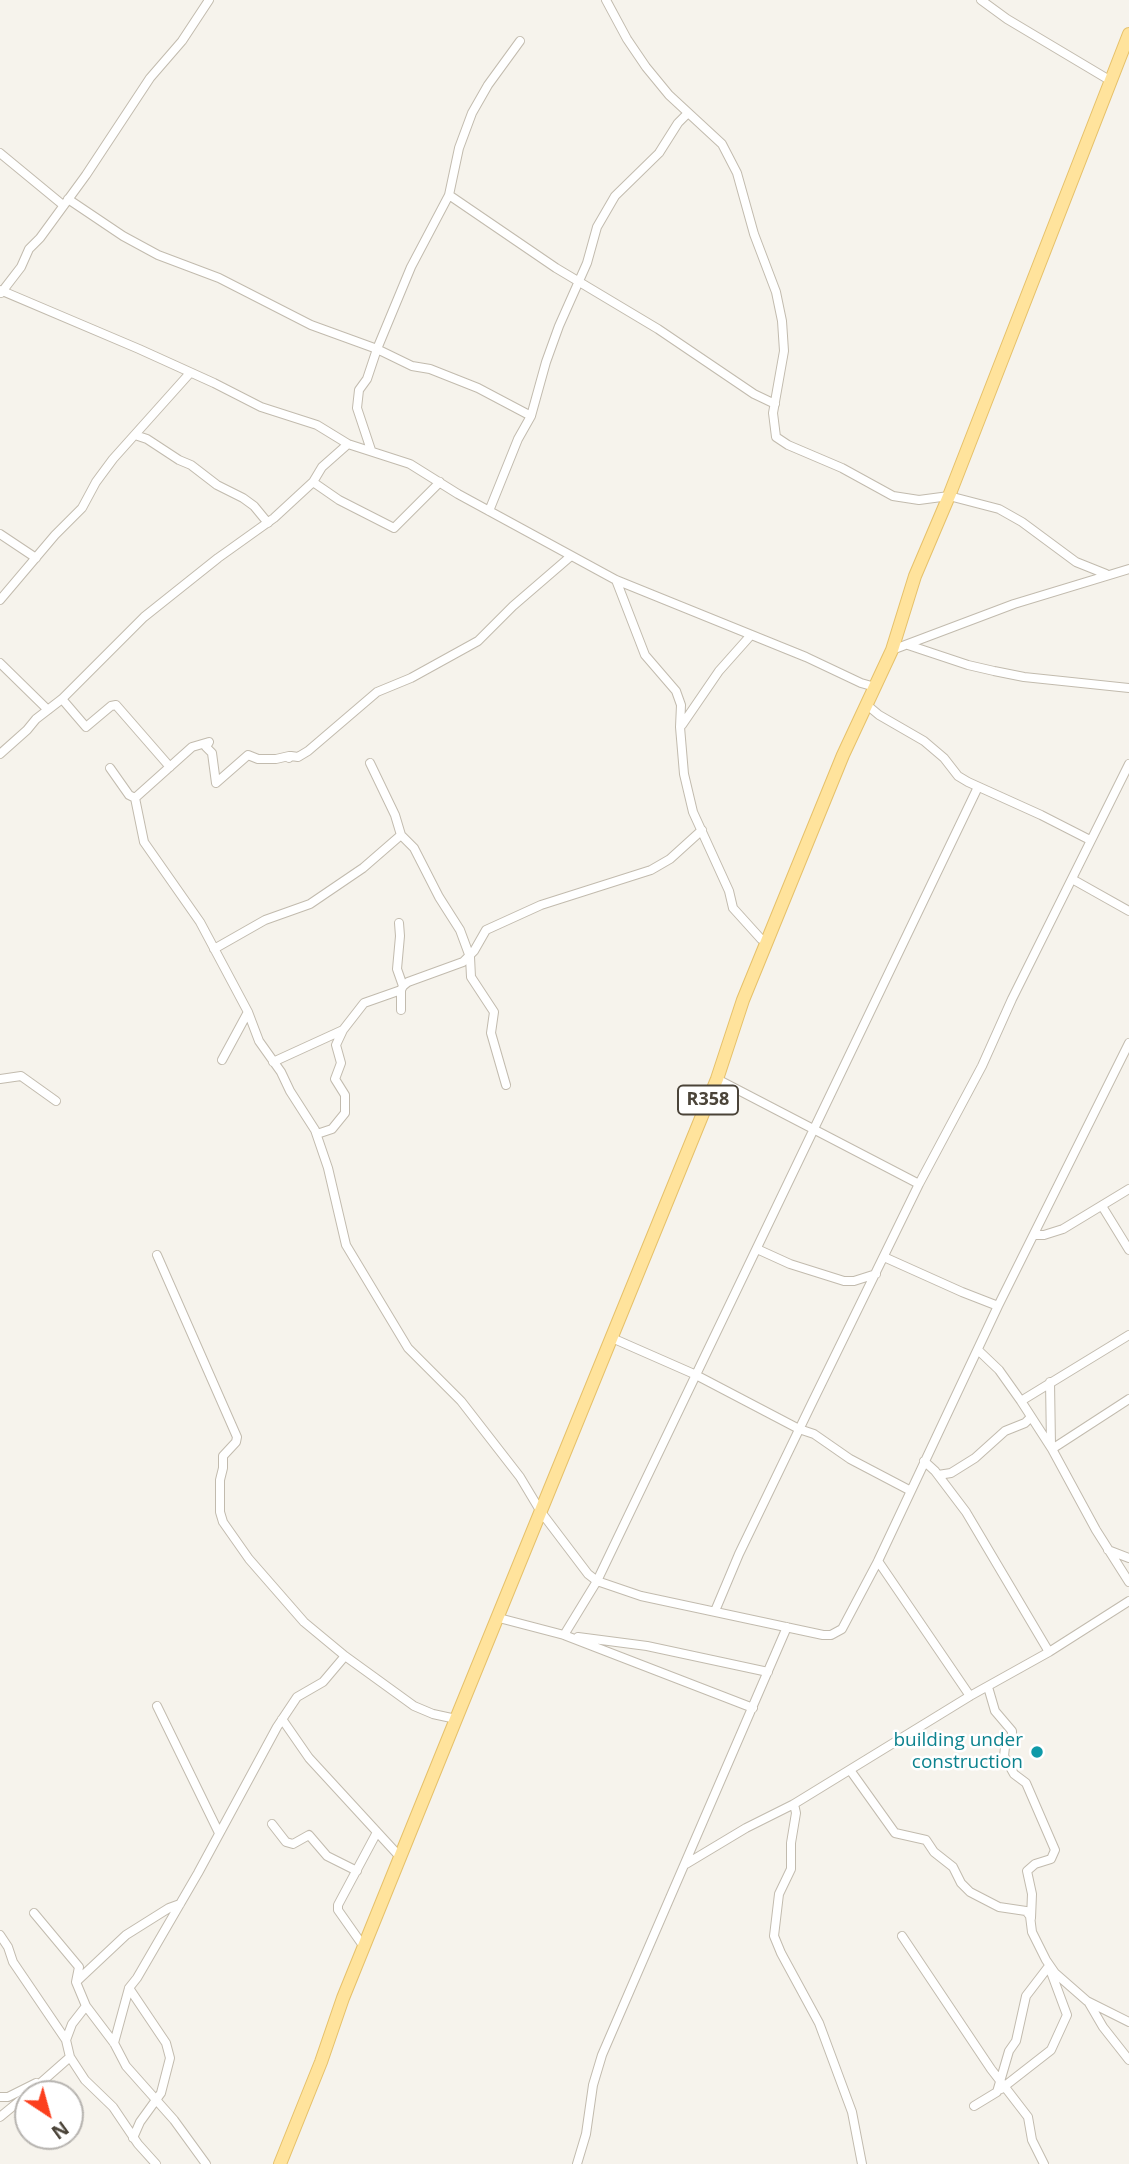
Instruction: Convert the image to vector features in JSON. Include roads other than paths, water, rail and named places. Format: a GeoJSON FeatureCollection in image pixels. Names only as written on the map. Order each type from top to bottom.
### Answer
{"type":"FeatureCollection","features":[{"type":"Feature","properties":{"kind":"main road","name":"R358"},"geometry":{"type":"LineString","coordinates":[[280,2164],[364,1947],[717,1079],[743,1000],[838,767],[892,650],[915,576],[949,496],[1129,34]]}},
{"type":"Feature","properties":{"kind":"street"},"geometry":{"type":"LineString","coordinates":[[209,0],[182,41],[150,78],[66,202],[25,254],[21,267],[1,291],[80,323],[261,407],[317,425],[348,443],[410,464],[489,511],[616,580],[875,687]]}},
{"type":"Feature","properties":{"kind":"street"},"geometry":{"type":"LineString","coordinates":[[606,0],[626,39],[646,67],[688,113],[722,144],[733,162],[760,255],[776,292],[782,321],[784,351],[773,422],[776,437],[781,442],[842,468],[893,496],[919,500],[949,496],[999,509],[1031,528],[1076,562],[1106,574]]}},
{"type":"Feature","properties":{"kind":"street"},"geometry":{"type":"LineString","coordinates":[[981,0],[1007,19],[1111,81]]}},
{"type":"Feature","properties":{"kind":"street"},"geometry":{"type":"LineString","coordinates":[[371,450],[360,423],[357,398],[359,390],[368,379],[377,349],[411,267],[449,195],[459,148],[472,113],[488,85],[520,41]]}},
{"type":"Feature","properties":{"kind":"street"},"geometry":{"type":"LineString","coordinates":[[489,511],[518,439],[531,416],[546,362],[587,263],[597,227],[615,196],[659,153],[678,123],[688,113]]}},
{"type":"Feature","properties":{"kind":"street"},"geometry":{"type":"LineString","coordinates":[[0,153],[66,202],[158,255],[219,278],[311,324],[377,349],[412,366],[430,369],[478,388],[531,416]]}},
{"type":"Feature","properties":{"kind":"street"},"geometry":{"type":"LineString","coordinates":[[449,195],[578,282],[658,328],[754,394],[775,404]]}},
{"type":"Feature","properties":{"kind":"street"},"geometry":{"type":"LineString","coordinates":[[0,600],[82,508],[107,466],[190,373]]}},
{"type":"Feature","properties":{"kind":"street"},"geometry":{"type":"LineString","coordinates":[[135,435],[191,465],[217,485],[250,503],[268,523]]}},
{"type":"Feature","properties":{"kind":"street"},"geometry":{"type":"LineString","coordinates":[[0,754],[62,699],[144,617],[218,558],[268,523],[313,482],[322,467],[348,443]]}},
{"type":"Feature","properties":{"kind":"street"},"geometry":{"type":"LineString","coordinates":[[313,482],[339,500],[394,528],[440,482]]}},
{"type":"Feature","properties":{"kind":"street"},"geometry":{"type":"LineString","coordinates":[[0,534],[36,558]]}},
{"type":"Feature","properties":{"kind":"street"},"geometry":{"type":"LineString","coordinates":[[135,798],[194,746],[209,742],[206,747],[212,753],[216,782],[248,755],[258,759],[276,759],[289,755],[289,758],[298,757],[314,748],[377,692],[411,678],[478,641],[513,606],[571,556]]}},
{"type":"Feature","properties":{"kind":"street"},"geometry":{"type":"LineString","coordinates":[[892,650],[1014,604],[1129,569]]}},
{"type":"Feature","properties":{"kind":"street"},"geometry":{"type":"LineString","coordinates":[[616,580],[645,655],[676,691],[681,705],[684,774],[693,812],[730,891],[733,908],[761,939],[767,942]]}},
{"type":"Feature","properties":{"kind":"street"},"geometry":{"type":"LineString","coordinates":[[680,727],[719,671],[751,635]]}},
{"type":"Feature","properties":{"kind":"street"},"geometry":{"type":"LineString","coordinates":[[908,645],[993,671],[1024,677],[1129,688]]}},
{"type":"Feature","properties":{"kind":"street"},"geometry":{"type":"LineString","coordinates":[[0,663],[48,710]]}},
{"type":"Feature","properties":{"kind":"street"},"geometry":{"type":"LineString","coordinates":[[62,699],[86,727],[111,706],[116,705],[170,767]]}},
{"type":"Feature","properties":{"kind":"street"},"geometry":{"type":"LineString","coordinates":[[867,705],[878,715],[923,741],[944,758],[958,776],[1090,841]]}},
{"type":"Feature","properties":{"kind":"street"},"geometry":{"type":"LineString","coordinates":[[370,763],[395,815],[401,835],[414,848],[439,897],[460,930],[470,957],[471,977],[494,1012],[491,1032],[506,1085]]}},
{"type":"Feature","properties":{"kind":"street"},"geometry":{"type":"LineString","coordinates":[[715,1611],[799,1429],[919,1184],[982,1066],[1012,999],[1129,764]]}},
{"type":"Feature","properties":{"kind":"street"},"geometry":{"type":"LineString","coordinates":[[110,768],[129,795],[135,798]]}},
{"type":"Feature","properties":{"kind":"street"},"geometry":{"type":"LineString","coordinates":[[564,1634],[597,1581],[978,786]]}},
{"type":"Feature","properties":{"kind":"street"},"geometry":{"type":"LineString","coordinates":[[135,798],[144,842],[193,910],[259,1041],[317,1134],[328,1168],[342,1235],[355,1262],[393,1319],[408,1348],[461,1401],[520,1477],[541,1512],[588,1574],[597,1581],[641,1596],[824,1635],[836,1633],[849,1619],[998,1306],[1129,1043]]}},
{"type":"Feature","properties":{"kind":"street"},"geometry":{"type":"LineString","coordinates":[[317,1134],[332,1129],[345,1113],[345,1095],[335,1079],[341,1063],[335,1045],[364,1003],[402,988],[408,982],[458,965],[470,957],[486,930],[541,905],[650,870],[670,859],[702,831]]}},
{"type":"Feature","properties":{"kind":"street"},"geometry":{"type":"LineString","coordinates":[[214,949],[265,920],[310,904],[363,868],[401,835]]}},
{"type":"Feature","properties":{"kind":"street"},"geometry":{"type":"LineString","coordinates":[[1072,879],[1129,911]]}},
{"type":"Feature","properties":{"kind":"street"},"geometry":{"type":"LineString","coordinates":[[399,923],[397,969],[402,988],[401,1010]]}},
{"type":"Feature","properties":{"kind":"street"},"geometry":{"type":"LineString","coordinates":[[222,1060],[247,1013]]}},
{"type":"Feature","properties":{"kind":"street"},"geometry":{"type":"LineString","coordinates":[[273,1062],[343,1030]]}},
{"type":"Feature","properties":{"kind":"street"},"geometry":{"type":"LineString","coordinates":[[0,1079],[21,1076],[56,1101]]}},
{"type":"Feature","properties":{"kind":"street"},"geometry":{"type":"LineString","coordinates":[[717,1079],[919,1184]]}},
{"type":"Feature","properties":{"kind":"street"},"geometry":{"type":"LineString","coordinates":[[1035,1235],[1044,1236],[1063,1228],[1129,1189]]}},
{"type":"Feature","properties":{"kind":"street"},"geometry":{"type":"LineString","coordinates":[[1102,1206],[1129,1250]]}},
{"type":"Feature","properties":{"kind":"street"},"geometry":{"type":"LineString","coordinates":[[757,1249],[790,1264],[844,1282],[876,1274]]}},
{"type":"Feature","properties":{"kind":"street"},"geometry":{"type":"LineString","coordinates":[[157,1255],[237,1437],[236,1442],[223,1456],[220,1480],[221,1519],[249,1559],[298,1616],[345,1656],[414,1706],[456,1719]]}},
{"type":"Feature","properties":{"kind":"street"},"geometry":{"type":"LineString","coordinates":[[884,1257],[998,1306]]}},
{"type":"Feature","properties":{"kind":"street"},"geometry":{"type":"LineString","coordinates":[[1021,1401],[1129,1335]]}},
{"type":"Feature","properties":{"kind":"street"},"geometry":{"type":"LineString","coordinates":[[612,1338],[694,1374],[799,1429],[814,1434],[850,1459],[911,1491]]}},
{"type":"Feature","properties":{"kind":"street"},"geometry":{"type":"LineString","coordinates":[[978,1350],[999,1370],[1052,1448],[1108,1550],[1129,1582]]}},
{"type":"Feature","properties":{"kind":"street"},"geometry":{"type":"LineString","coordinates":[[1050,1382],[1052,1448]]}},
{"type":"Feature","properties":{"kind":"street"},"geometry":{"type":"LineString","coordinates":[[1052,1448],[1129,1399]]}},
{"type":"Feature","properties":{"kind":"street"},"geometry":{"type":"LineString","coordinates":[[938,1475],[951,1473],[975,1458],[1005,1431],[1022,1425],[1031,1417]]}},
{"type":"Feature","properties":{"kind":"street"},"geometry":{"type":"LineString","coordinates":[[924,1461],[966,1512],[1049,1652]]}},
{"type":"Feature","properties":{"kind":"street"},"geometry":{"type":"LineString","coordinates":[[1108,1550],[1129,1558]]}},
{"type":"Feature","properties":{"kind":"street"},"geometry":{"type":"LineString","coordinates":[[878,1561],[970,1696]]}},
{"type":"Feature","properties":{"kind":"street"},"geometry":{"type":"LineString","coordinates":[[686,1864],[746,1828],[794,1804],[970,1696],[1049,1652],[1129,1601]]}},
{"type":"Feature","properties":{"kind":"street"},"geometry":{"type":"LineString","coordinates":[[499,1618],[600,1642],[691,1654],[768,1672]]}},
{"type":"Feature","properties":{"kind":"street"},"geometry":{"type":"LineString","coordinates":[[577,2164],[602,2055],[787,1627]]}},
{"type":"Feature","properties":{"kind":"street"},"geometry":{"type":"LineString","coordinates":[[564,1634],[753,1708]]}},
{"type":"Feature","properties":{"kind":"street"},"geometry":{"type":"LineString","coordinates":[[114,2043],[129,1988],[180,1904],[282,1719],[297,1697],[323,1682],[345,1656]]}},
{"type":"Feature","properties":{"kind":"street"},"geometry":{"type":"LineString","coordinates":[[974,2106],[1051,2050],[1067,2015],[1049,1966],[1032,1932],[1032,1894],[1027,1871],[1035,1864],[1051,1858],[1055,1850],[1026,1783],[1014,1774],[1004,1756],[1005,1747],[1012,1738],[1012,1731],[995,1711],[988,1687]]}},
{"type":"Feature","properties":{"kind":"street"},"geometry":{"type":"LineString","coordinates":[[157,1706],[219,1833]]}},
{"type":"Feature","properties":{"kind":"street"},"geometry":{"type":"LineString","coordinates":[[282,1719],[309,1758],[401,1858]]}},
{"type":"Feature","properties":{"kind":"street"},"geometry":{"type":"LineString","coordinates":[[850,1770],[895,1833],[926,1840],[934,1852],[953,1867],[961,1884],[970,1892],[999,1907],[1026,1911],[1031,1918]]}},
{"type":"Feature","properties":{"kind":"street"},"geometry":{"type":"LineString","coordinates":[[794,1804],[796,1813],[790,1843],[791,1869],[779,1894],[774,1936],[819,2023],[852,2112],[862,2164]]}},
{"type":"Feature","properties":{"kind":"street"},"geometry":{"type":"LineString","coordinates":[[272,1824],[286,1842],[293,1844],[309,1835],[327,1857],[357,1871]]}},
{"type":"Feature","properties":{"kind":"street"},"geometry":{"type":"LineString","coordinates":[[364,1947],[338,1910],[338,1905],[376,1833]]}},
{"type":"Feature","properties":{"kind":"street"},"geometry":{"type":"LineString","coordinates":[[76,1982],[126,1936],[169,1908],[180,1904]]}},
{"type":"Feature","properties":{"kind":"street"},"geometry":{"type":"LineString","coordinates":[[34,1913],[79,1967],[76,1982],[86,2006],[114,2043],[131,2073],[156,2099],[206,2164]]}},
{"type":"Feature","properties":{"kind":"street"},"geometry":{"type":"LineString","coordinates":[[0,1935],[13,1962],[66,2040],[70,2057],[85,2080],[113,2107],[133,2138],[156,2164]]}},
{"type":"Feature","properties":{"kind":"street"},"geometry":{"type":"LineString","coordinates":[[902,1936],[1000,2086],[1028,2117],[1032,2140],[1044,2164]]}},
{"type":"Feature","properties":{"kind":"street"},"geometry":{"type":"LineString","coordinates":[[1049,1966],[1087,2001],[1129,2022]]}},
{"type":"Feature","properties":{"kind":"street"},"geometry":{"type":"LineString","coordinates":[[1000,2086],[1009,2051],[1016,2041],[1026,1996],[1049,1966]]}},
{"type":"Feature","properties":{"kind":"street"},"geometry":{"type":"LineString","coordinates":[[129,1988],[169,2051],[165,2083],[133,2138]]}},
{"type":"Feature","properties":{"kind":"street"},"geometry":{"type":"LineString","coordinates":[[1087,2001],[1129,2060]]}},
{"type":"Feature","properties":{"kind":"street"},"geometry":{"type":"LineString","coordinates":[[66,2040],[72,2024],[86,2006]]}},
{"type":"Feature","properties":{"kind":"street"},"geometry":{"type":"LineString","coordinates":[[0,2097],[8,2098],[45,2079],[70,2057]]}},
{"type":"Feature","properties":{"kind":"street"},"geometry":{"type":"LineString","coordinates":[[0,2117],[14,2106]]}},
{"type":"Feature","properties":{"kind":"place","name":"building under construction"},"geometry":{"type":"Point","coordinates":[1037,1752]}}]}
